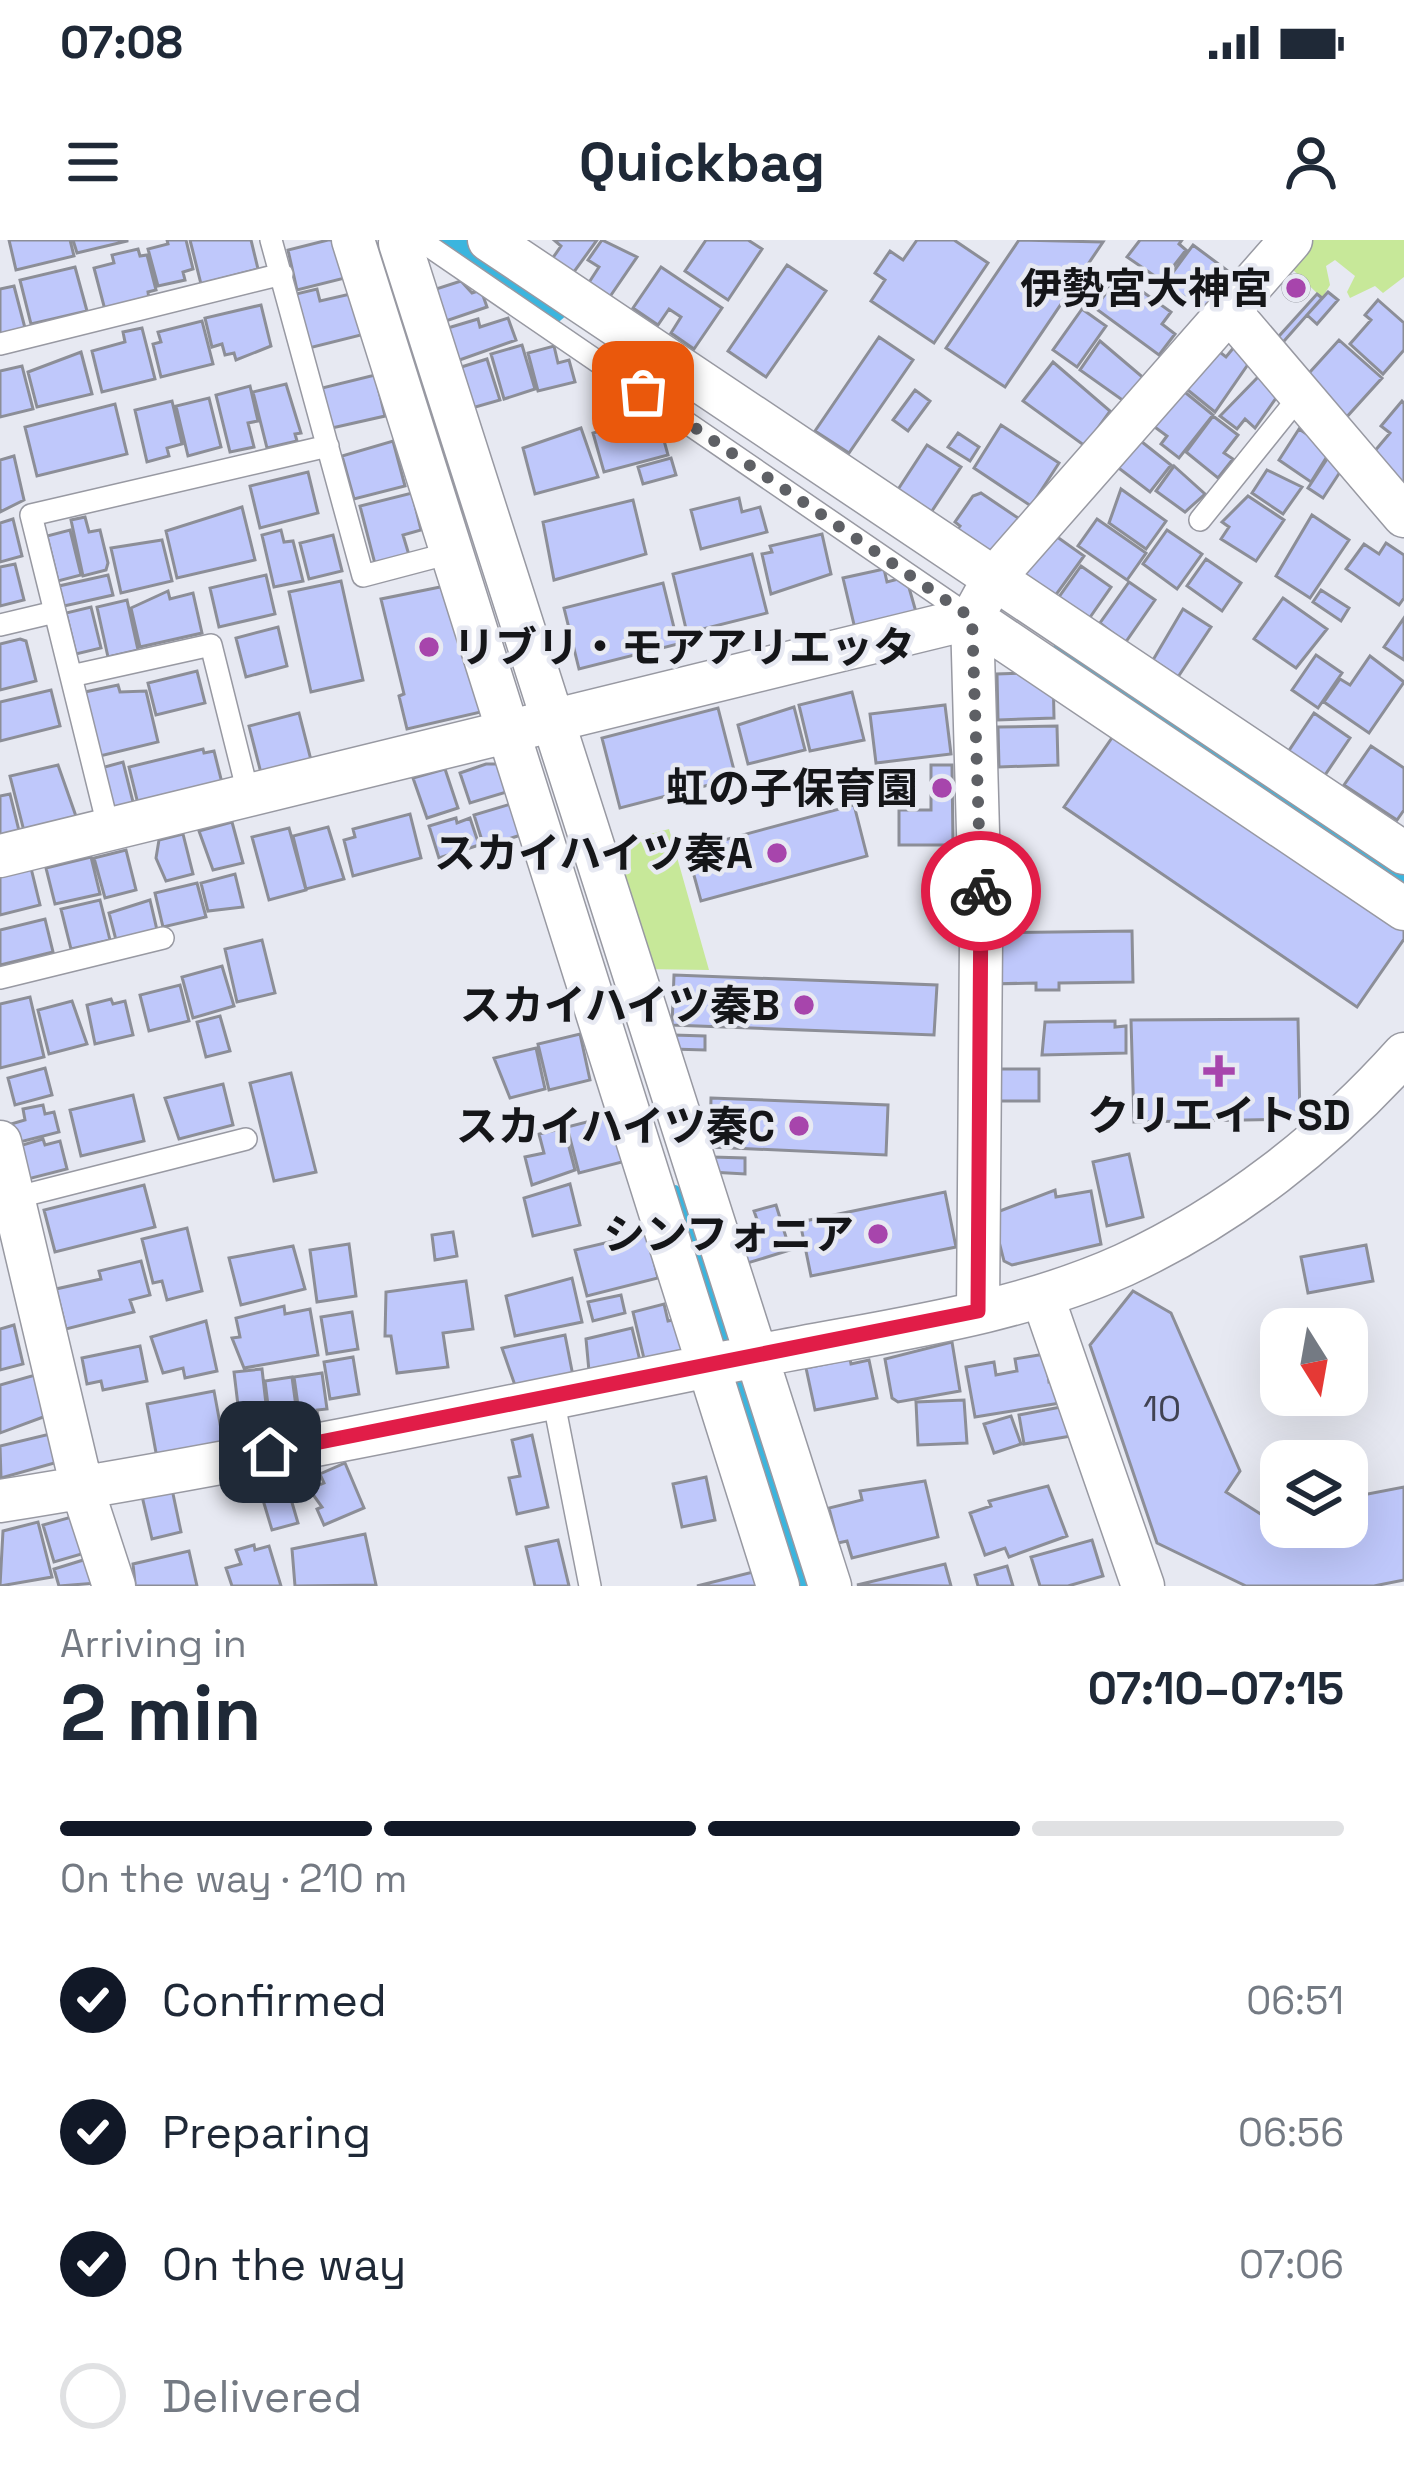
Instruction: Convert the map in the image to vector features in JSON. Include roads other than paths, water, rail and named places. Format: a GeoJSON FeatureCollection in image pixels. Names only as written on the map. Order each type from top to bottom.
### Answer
{"type":"FeatureCollection","features":[{"type":"Feature","properties":{"kind":"street"},"geometry":{"type":"LineString","coordinates":[[353,240],[454,553],[531,729]]}},
{"type":"Feature","properties":{"kind":"street"},"geometry":{"type":"LineString","coordinates":[[489,240],[1404,909]]}},
{"type":"Feature","properties":{"kind":"street"},"geometry":{"type":"LineString","coordinates":[[408,241],[531,729],[732,1361],[830,1586]]}},
{"type":"Feature","properties":{"kind":"street"},"geometry":{"type":"LineString","coordinates":[[0,856],[531,729],[983,599],[1231,313],[1271,246]]}},
{"type":"Feature","properties":{"kind":"street"},"geometry":{"type":"LineString","coordinates":[[1231,313],[1404,516]]}},
{"type":"Feature","properties":{"kind":"street"},"geometry":{"type":"LineString","coordinates":[[983,599],[1404,853]]}},
{"type":"Feature","properties":{"kind":"street"},"geometry":{"type":"LineString","coordinates":[[978,1311],[983,599]]}},
{"type":"Feature","properties":{"kind":"street"},"geometry":{"type":"LineString","coordinates":[[0,1501],[553,1398],[1043,1298],[1144,1254],[1275,1174],[1335,1124],[1404,1054]]}},
{"type":"Feature","properties":{"kind":"street"},"geometry":{"type":"LineString","coordinates":[[0,1142],[82,1488],[115,1586]]}},
{"type":"Feature","properties":{"kind":"street"},"geometry":{"type":"LineString","coordinates":[[1043,1298],[1143,1586]]}},
{"type":"Feature","properties":{"kind":"street"},"geometry":{"type":"LineString","coordinates":[[732,1361],[778,1586]]}},
{"type":"Feature","properties":{"kind":"lane"},"geometry":{"type":"LineString","coordinates":[[271,240],[364,576],[454,553]]}},
{"type":"Feature","properties":{"kind":"lane"},"geometry":{"type":"LineString","coordinates":[[408,241],[983,599]]}},
{"type":"Feature","properties":{"kind":"lane"},"geometry":{"type":"LineString","coordinates":[[0,344],[282,274]]}},
{"type":"Feature","properties":{"kind":"lane"},"geometry":{"type":"LineString","coordinates":[[1200,520],[1299,397]]}},
{"type":"Feature","properties":{"kind":"lane"},"geometry":{"type":"LineString","coordinates":[[109,830],[31,515],[328,446]]}},
{"type":"Feature","properties":{"kind":"lane"},"geometry":{"type":"LineString","coordinates":[[0,625],[55,612]]}},
{"type":"Feature","properties":{"kind":"lane"},"geometry":{"type":"LineString","coordinates":[[71,676],[211,645],[249,796]]}},
{"type":"Feature","properties":{"kind":"lane"},"geometry":{"type":"LineString","coordinates":[[0,978],[163,938]]}},
{"type":"Feature","properties":{"kind":"lane"},"geometry":{"type":"LineString","coordinates":[[14,1198],[246,1138]]}},
{"type":"Feature","properties":{"kind":"lane"},"geometry":{"type":"LineString","coordinates":[[553,1398],[590,1586]]}},
{"type":"Feature","properties":{"kind":"waterway"},"geometry":{"type":"LineString","coordinates":[[458,240],[541,296]]}},
{"type":"Feature","properties":{"kind":"waterway"},"geometry":{"type":"LineString","coordinates":[[1081,661],[1404,881]]}},
{"type":"Feature","properties":{"kind":"waterway"},"geometry":{"type":"LineString","coordinates":[[675,1190],[729,1355]]}},
{"type":"Feature","properties":{"kind":"waterway"},"geometry":{"type":"LineString","coordinates":[[734,1372],[804,1586]]}},
{"type":"Feature","properties":{"kind":"place","name":"伊勢宮大神宮"},"geometry":{"type":"Point","coordinates":[1296,288]}},
{"type":"Feature","properties":{"kind":"place","name":"リブリ・モアアリエッタ"},"geometry":{"type":"Point","coordinates":[429,647]}},
{"type":"Feature","properties":{"kind":"place","name":"虹の子保育園"},"geometry":{"type":"Point","coordinates":[942,788]}},
{"type":"Feature","properties":{"kind":"place","name":"スカイハイツ秦A"},"geometry":{"type":"Point","coordinates":[777,853]}},
{"type":"Feature","properties":{"kind":"place","name":"スカイハイツ秦B"},"geometry":{"type":"Point","coordinates":[804,1005]}},
{"type":"Feature","properties":{"kind":"place","name":"クリエイトSD"},"geometry":{"type":"Point","coordinates":[1219,1071]}},
{"type":"Feature","properties":{"kind":"place","name":"スカイハイツ秦C"},"geometry":{"type":"Point","coordinates":[799,1126]}},
{"type":"Feature","properties":{"kind":"place","name":"シンフォニア"},"geometry":{"type":"Point","coordinates":[878,1234]}}]}
